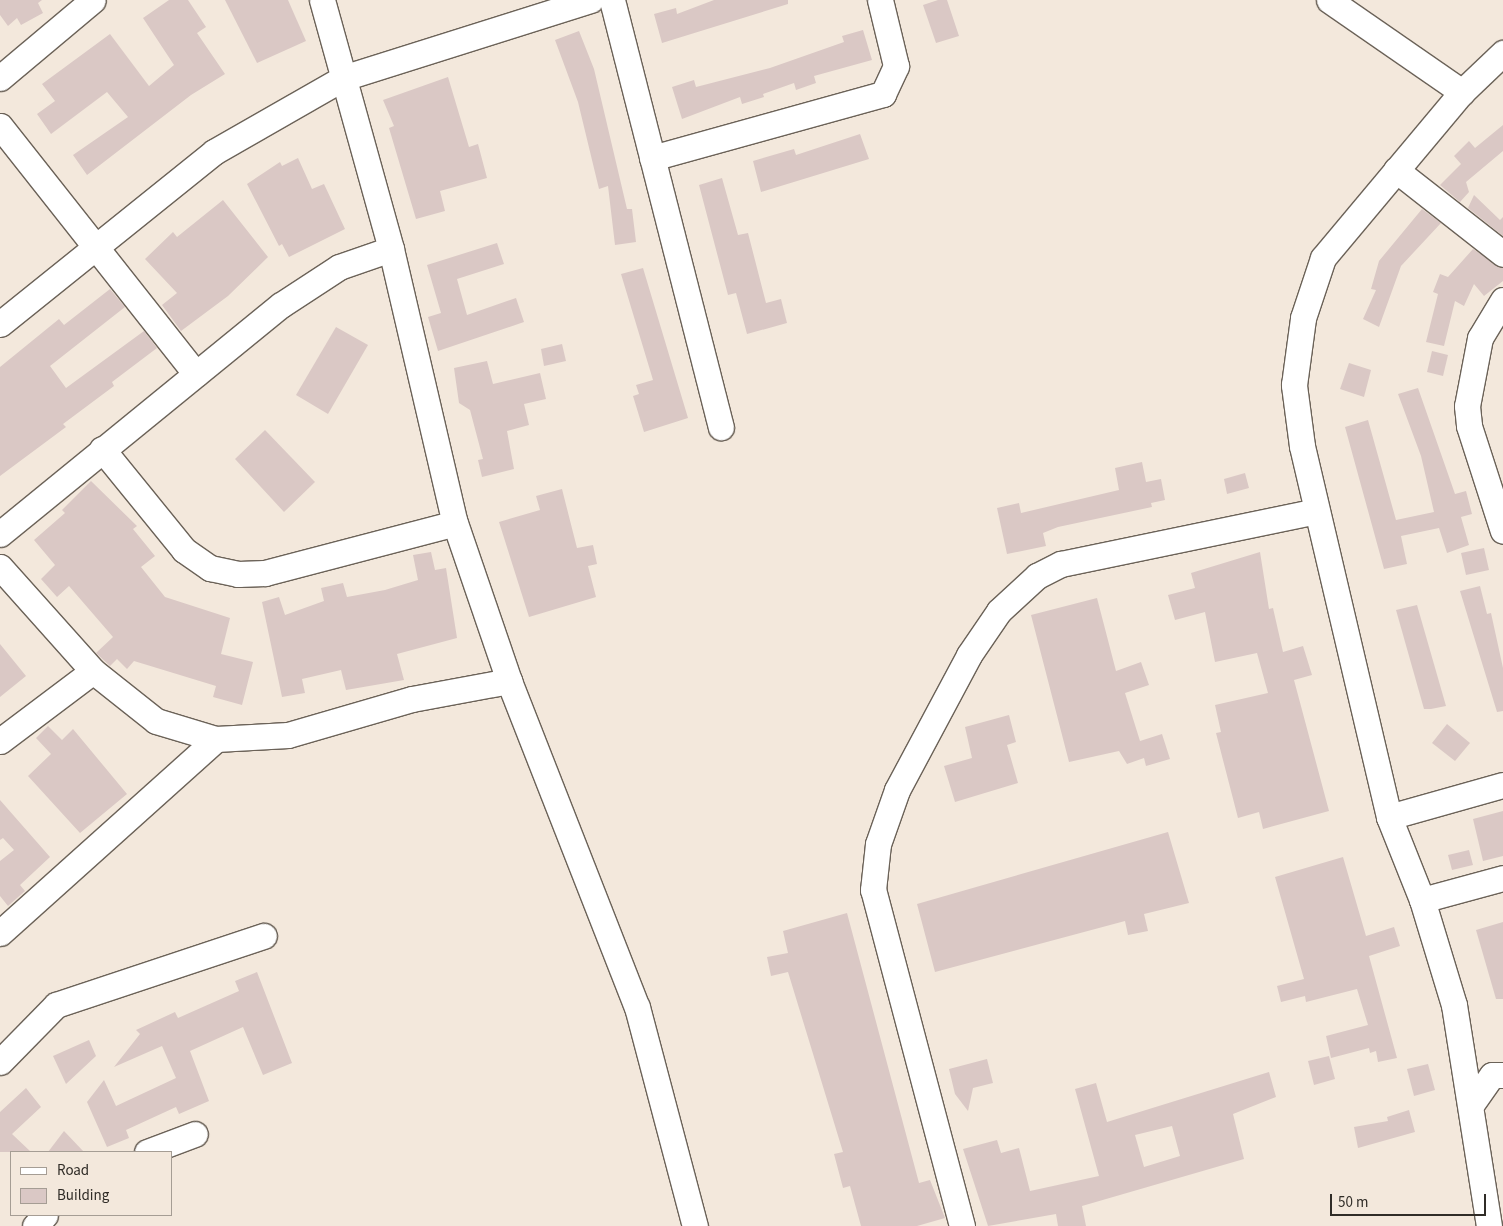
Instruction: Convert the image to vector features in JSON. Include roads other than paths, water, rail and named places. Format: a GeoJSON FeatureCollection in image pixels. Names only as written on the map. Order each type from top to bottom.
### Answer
{"type":"FeatureCollection","features":[{"type":"Feature","properties":{"kind":"street"},"geometry":{"type":"LineString","coordinates":[[0,78],[93,0]]}},
{"type":"Feature","properties":{"kind":"street"},"geometry":{"type":"LineString","coordinates":[[322,0],[342,78],[391,249],[455,523],[509,681],[637,1007],[695,1226]]}},
{"type":"Feature","properties":{"kind":"street"},"geometry":{"type":"LineString","coordinates":[[0,324],[214,152],[342,78],[591,0]]}},
{"type":"Feature","properties":{"kind":"street"},"geometry":{"type":"LineString","coordinates":[[612,0],[721,428]]}},
{"type":"Feature","properties":{"kind":"street"},"geometry":{"type":"LineString","coordinates":[[652,158],[883,94],[896,66],[880,0]]}},
{"type":"Feature","properties":{"kind":"street"},"geometry":{"type":"LineString","coordinates":[[1329,0],[1462,92]]}},
{"type":"Feature","properties":{"kind":"street"},"geometry":{"type":"LineString","coordinates":[[1489,1226],[1473,1102],[1454,1005],[1422,900],[1389,817],[1317,511],[1294,384],[1299,335],[1323,258],[1462,92],[1503,53]]}},
{"type":"Feature","properties":{"kind":"street"},"geometry":{"type":"LineString","coordinates":[[0,126],[98,246],[196,374]]}},
{"type":"Feature","properties":{"kind":"street"},"geometry":{"type":"LineString","coordinates":[[1396,170],[1503,254]]}},
{"type":"Feature","properties":{"kind":"street"},"geometry":{"type":"LineString","coordinates":[[0,534],[281,304],[339,267],[391,249]]}},
{"type":"Feature","properties":{"kind":"street"},"geometry":{"type":"LineString","coordinates":[[1503,300],[1480,338],[1467,406],[1469,426],[1503,532]]}},
{"type":"Feature","properties":{"kind":"street"},"geometry":{"type":"LineString","coordinates":[[102,449],[184,550],[210,568],[238,574],[265,573],[455,523]]}},
{"type":"Feature","properties":{"kind":"street"},"geometry":{"type":"LineString","coordinates":[[962,1226],[873,890],[878,844],[898,790],[969,655],[999,611],[1037,576],[1061,564],[1317,511]]}},
{"type":"Feature","properties":{"kind":"street"},"geometry":{"type":"LineString","coordinates":[[0,567],[93,671],[156,721],[216,739],[288,735],[412,699],[509,681]]}},
{"type":"Feature","properties":{"kind":"street"},"geometry":{"type":"LineString","coordinates":[[0,741],[93,671]]}},
{"type":"Feature","properties":{"kind":"street"},"geometry":{"type":"LineString","coordinates":[[0,933],[216,739]]}},
{"type":"Feature","properties":{"kind":"street"},"geometry":{"type":"LineString","coordinates":[[1389,817],[1503,785]]}},
{"type":"Feature","properties":{"kind":"street"},"geometry":{"type":"LineString","coordinates":[[1422,900],[1503,878]]}},
{"type":"Feature","properties":{"kind":"street"},"geometry":{"type":"LineString","coordinates":[[0,1062],[56,1005],[264,936]]}},
{"type":"Feature","properties":{"kind":"street"},"geometry":{"type":"LineString","coordinates":[[1473,1102],[1492,1075],[1503,1075]]}},
{"type":"Feature","properties":{"kind":"street"},"geometry":{"type":"LineString","coordinates":[[150,1151],[194,1134]]}},
{"type":"Feature","properties":{"kind":"street"},"geometry":{"type":"LineString","coordinates":[[35,1226],[44,1216]]}}]}
